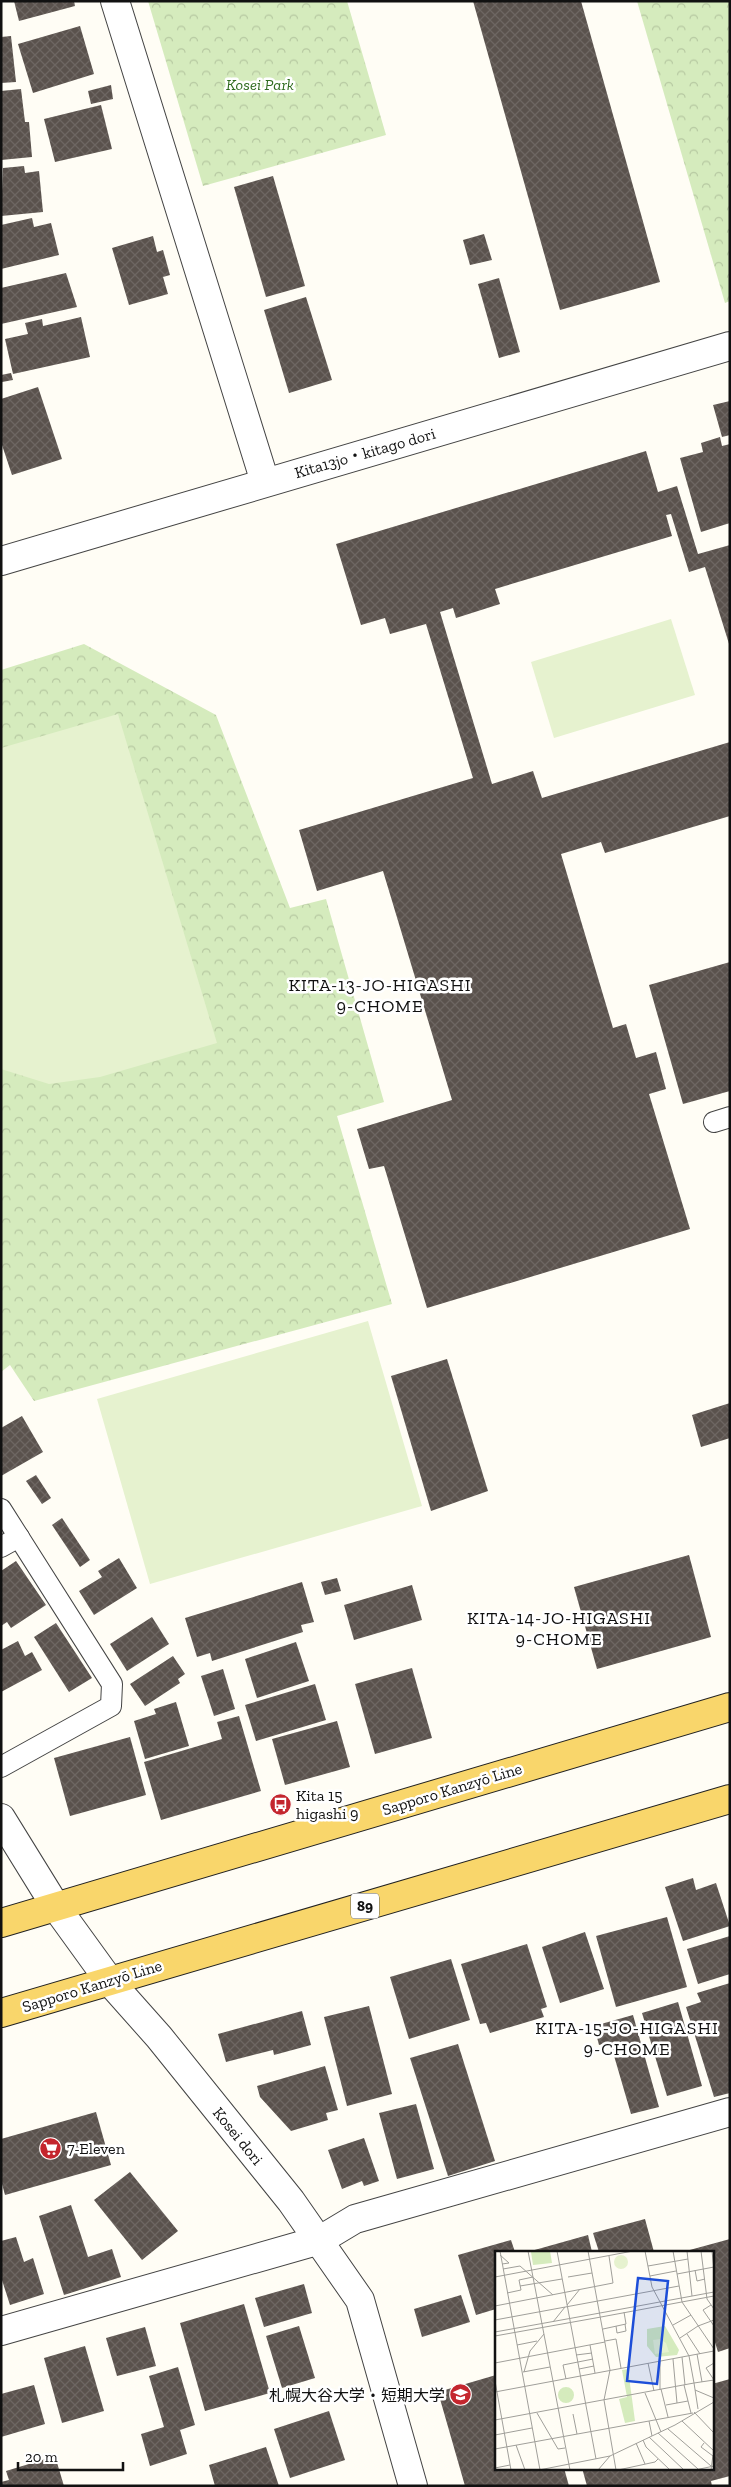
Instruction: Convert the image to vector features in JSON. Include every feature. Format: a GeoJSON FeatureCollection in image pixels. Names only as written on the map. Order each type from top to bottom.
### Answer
{"type":"FeatureCollection","features":[{"type":"Feature","properties":{"kind":"main road","name":"Sapporo Kanzyō Line"},"geometry":{"type":"LineString","coordinates":[[1,1923],[730,1707]]}},
{"type":"Feature","properties":{"kind":"main road","name":"Sapporo Kanzyō Line"},"geometry":{"type":"LineString","coordinates":[[1,2013],[730,1799]]}},
{"type":"Feature","properties":{"kind":"street"},"geometry":{"type":"LineString","coordinates":[[115,1],[265,482]]}},
{"type":"Feature","properties":{"kind":"street","name":"Kita13jo・kitago dori"},"geometry":{"type":"LineString","coordinates":[[1,561],[730,346]]}},
{"type":"Feature","properties":{"kind":"street","name":"Kosei dori"},"geometry":{"type":"LineString","coordinates":[[1,1818],[56,1906],[111,1982],[158,2037],[320,2240],[360,2300],[413,2486]]}},
{"type":"Feature","properties":{"kind":"street"},"geometry":{"type":"LineString","coordinates":[[1,2330],[320,2240],[355,2219],[730,2112]]}},
{"type":"Feature","properties":{"kind":"lane"},"geometry":{"type":"LineString","coordinates":[[1,1509],[112,1684],[111,1706],[1,1767]]}},
{"type":"Feature","properties":{"kind":"lane"},"geometry":{"type":"LineString","coordinates":[[1,1546],[19,1537]]}},
{"type":"Feature","properties":{"kind":"green space","name":"Kosei Park"},"geometry":{"type":"Polygon","coordinates":[[[148,1],[347,1],[386,135],[203,186],[148,1]]]}},
{"type":"Feature","properties":{"kind":"green space"},"geometry":{"type":"Polygon","coordinates":[[[637,1],[730,1],[730,301],[725,303],[637,1]]]}},
{"type":"Feature","properties":{"kind":"green space"},"geometry":{"type":"Polygon","coordinates":[[[671,619],[695,695],[554,738],[531,662],[671,619]]]}},
{"type":"Feature","properties":{"kind":"green space"},"geometry":{"type":"Polygon","coordinates":[[[84,644],[216,715],[290,908],[326,899],[384,1102],[337,1116],[392,1304],[34,1401],[10,1365],[1,1372],[1,670],[84,644]]]}},
{"type":"Feature","properties":{"kind":"green space"},"geometry":{"type":"Polygon","coordinates":[[[118,714],[217,1043],[100,1077],[49,1084],[1,1069],[1,748],[118,714]]]}},
{"type":"Feature","properties":{"kind":"green space"},"geometry":{"type":"Polygon","coordinates":[[[368,1321],[422,1506],[150,1584],[97,1399],[368,1321]]]}},
{"type":"Feature","properties":{"kind":"building"},"geometry":{"type":"Polygon","coordinates":[[[14,1],[74,1],[75,6],[19,21],[14,1]]]}},
{"type":"Feature","properties":{"kind":"building"},"geometry":{"type":"Polygon","coordinates":[[[473,1],[581,1],[660,282],[560,310],[473,1]]]}},
{"type":"Feature","properties":{"kind":"building"},"geometry":{"type":"Polygon","coordinates":[[[80,26],[94,74],[33,93],[18,44],[80,26]]]}},
{"type":"Feature","properties":{"kind":"building"},"geometry":{"type":"Polygon","coordinates":[[[11,36],[16,82],[1,83],[1,37],[11,36]]]}},
{"type":"Feature","properties":{"kind":"building"},"geometry":{"type":"Polygon","coordinates":[[[111,85],[113,99],[91,104],[88,91],[111,85]]]}},
{"type":"Feature","properties":{"kind":"building"},"geometry":{"type":"Polygon","coordinates":[[[21,89],[25,122],[29,122],[32,157],[1,160],[1,91],[21,89]]]}},
{"type":"Feature","properties":{"kind":"building"},"geometry":{"type":"Polygon","coordinates":[[[101,105],[112,149],[55,162],[44,119],[101,105]]]}},
{"type":"Feature","properties":{"kind":"building"},"geometry":{"type":"Polygon","coordinates":[[[24,166],[25,173],[39,171],[43,212],[1,216],[3,168],[24,166]]]}},
{"type":"Feature","properties":{"kind":"building"},"geometry":{"type":"Polygon","coordinates":[[[273,176],[305,286],[266,297],[234,187],[273,176]]]}},
{"type":"Feature","properties":{"kind":"building"},"geometry":{"type":"Polygon","coordinates":[[[32,218],[34,227],[51,223],[59,255],[1,269],[1,225],[32,218]]]}},
{"type":"Feature","properties":{"kind":"building"},"geometry":{"type":"Polygon","coordinates":[[[484,234],[492,260],[470,265],[463,240],[484,234]]]}},
{"type":"Feature","properties":{"kind":"building"},"geometry":{"type":"Polygon","coordinates":[[[153,236],[157,252],[163,250],[170,275],[163,277],[168,294],[129,305],[112,248],[153,236]]]}},
{"type":"Feature","properties":{"kind":"building"},"geometry":{"type":"Polygon","coordinates":[[[66,273],[77,307],[1,324],[1,288],[66,273]]]}},
{"type":"Feature","properties":{"kind":"building"},"geometry":{"type":"Polygon","coordinates":[[[499,278],[520,352],[499,358],[478,284],[499,278]]]}},
{"type":"Feature","properties":{"kind":"building"},"geometry":{"type":"Polygon","coordinates":[[[306,297],[332,380],[289,393],[264,310],[306,297]]]}},
{"type":"Feature","properties":{"kind":"building"},"geometry":{"type":"Polygon","coordinates":[[[81,317],[90,357],[13,374],[5,339],[28,334],[25,323],[42,319],[43,326],[81,317]]]}},
{"type":"Feature","properties":{"kind":"building"},"geometry":{"type":"Polygon","coordinates":[[[11,373],[13,380],[2,382],[1,375],[11,373]]]}},
{"type":"Feature","properties":{"kind":"building"},"geometry":{"type":"Polygon","coordinates":[[[38,387],[62,459],[12,475],[1,442],[1,399],[38,387]]]}},
{"type":"Feature","properties":{"kind":"building"},"geometry":{"type":"Polygon","coordinates":[[[730,401],[730,435],[722,437],[713,405],[730,401]]]}},
{"type":"Feature","properties":{"kind":"building"},"geometry":{"type":"Polygon","coordinates":[[[720,437],[722,446],[730,444],[730,523],[701,532],[680,458],[703,452],[701,443],[720,437]]]}},
{"type":"Feature","properties":{"kind":"building"},"geometry":{"type":"Polygon","coordinates":[[[646,451],[658,492],[677,486],[698,554],[730,545],[730,647],[705,567],[689,572],[671,514],[666,515],[672,536],[495,589],[500,604],[456,618],[453,608],[440,612],[492,784],[533,771],[542,798],[730,742],[730,816],[605,853],[601,842],[561,854],[613,1028],[626,1024],[636,1058],[656,1052],[666,1089],[649,1094],[690,1229],[427,1308],[384,1166],[369,1169],[357,1129],[452,1100],[383,871],[317,891],[299,830],[473,778],[426,624],[390,634],[385,618],[361,625],[336,544],[646,451]]]}},
{"type":"Feature","properties":{"kind":"building"},"geometry":{"type":"Polygon","coordinates":[[[730,962],[730,1091],[683,1104],[649,985],[730,962]]]}},
{"type":"Feature","properties":{"kind":"building"},"geometry":{"type":"Polygon","coordinates":[[[447,1359],[488,1491],[431,1511],[391,1376],[447,1359]]]}},
{"type":"Feature","properties":{"kind":"building"},"geometry":{"type":"Polygon","coordinates":[[[730,1403],[730,1438],[701,1447],[692,1415],[730,1403]]]}},
{"type":"Feature","properties":{"kind":"building"},"geometry":{"type":"Polygon","coordinates":[[[22,1416],[43,1452],[1,1476],[1,1428],[22,1416]]]}},
{"type":"Feature","properties":{"kind":"building"},"geometry":{"type":"Polygon","coordinates":[[[36,1475],[51,1498],[42,1504],[26,1481],[36,1475]]]}},
{"type":"Feature","properties":{"kind":"building"},"geometry":{"type":"Polygon","coordinates":[[[62,1518],[90,1560],[80,1567],[52,1525],[62,1518]]]}},
{"type":"Feature","properties":{"kind":"building"},"geometry":{"type":"Polygon","coordinates":[[[689,1555],[711,1637],[597,1669],[574,1587],[689,1555]]]}},
{"type":"Feature","properties":{"kind":"building"},"geometry":{"type":"Polygon","coordinates":[[[119,1558],[137,1588],[94,1615],[79,1591],[102,1577],[98,1571],[119,1558]]]}},
{"type":"Feature","properties":{"kind":"building"},"geometry":{"type":"Polygon","coordinates":[[[16,1561],[46,1605],[11,1628],[7,1622],[1,1626],[1,1571],[16,1561]]]}},
{"type":"Feature","properties":{"kind":"building"},"geometry":{"type":"Polygon","coordinates":[[[337,1578],[341,1591],[325,1595],[321,1582],[337,1578]]]}},
{"type":"Feature","properties":{"kind":"building"},"geometry":{"type":"Polygon","coordinates":[[[302,1582],[314,1622],[301,1625],[303,1632],[212,1661],[210,1653],[197,1657],[185,1618],[302,1582]]]}},
{"type":"Feature","properties":{"kind":"building"},"geometry":{"type":"Polygon","coordinates":[[[412,1585],[422,1620],[354,1640],[344,1605],[412,1585]]]}},
{"type":"Feature","properties":{"kind":"building"},"geometry":{"type":"Polygon","coordinates":[[[152,1617],[169,1644],[127,1671],[110,1644],[152,1617]]]}},
{"type":"Feature","properties":{"kind":"building"},"geometry":{"type":"Polygon","coordinates":[[[56,1623],[92,1678],[69,1692],[34,1637],[56,1623]]]}},
{"type":"Feature","properties":{"kind":"building"},"geometry":{"type":"Polygon","coordinates":[[[18,1641],[25,1656],[32,1652],[42,1670],[1,1692],[1,1650],[18,1641]]]}},
{"type":"Feature","properties":{"kind":"building"},"geometry":{"type":"Polygon","coordinates":[[[296,1642],[309,1681],[257,1698],[245,1659],[296,1642]]]}},
{"type":"Feature","properties":{"kind":"building"},"geometry":{"type":"Polygon","coordinates":[[[173,1656],[185,1674],[178,1679],[180,1683],[145,1706],[130,1684],[173,1656]]]}},
{"type":"Feature","properties":{"kind":"building"},"geometry":{"type":"Polygon","coordinates":[[[412,1668],[432,1738],[375,1754],[355,1684],[412,1668]]]}},
{"type":"Feature","properties":{"kind":"building"},"geometry":{"type":"Polygon","coordinates":[[[223,1669],[235,1709],[214,1716],[201,1676],[223,1669]]]}},
{"type":"Feature","properties":{"kind":"building"},"geometry":{"type":"Polygon","coordinates":[[[315,1684],[326,1720],[256,1741],[245,1705],[315,1684]]]}},
{"type":"Feature","properties":{"kind":"building"},"geometry":{"type":"Polygon","coordinates":[[[176,1702],[189,1746],[145,1759],[134,1721],[156,1714],[154,1709],[176,1702]]]}},
{"type":"Feature","properties":{"kind":"building"},"geometry":{"type":"Polygon","coordinates":[[[239,1716],[261,1791],[161,1820],[144,1762],[222,1739],[217,1722],[239,1716]]]}},
{"type":"Feature","properties":{"kind":"building"},"geometry":{"type":"Polygon","coordinates":[[[337,1721],[350,1767],[285,1785],[272,1739],[337,1721]]]}},
{"type":"Feature","properties":{"kind":"building"},"geometry":{"type":"Polygon","coordinates":[[[130,1737],[146,1795],[70,1816],[54,1758],[130,1737]]]}},
{"type":"Feature","properties":{"kind":"building"},"geometry":{"type":"Polygon","coordinates":[[[693,1878],[696,1890],[716,1883],[730,1926],[683,1941],[665,1887],[693,1878]]]}},
{"type":"Feature","properties":{"kind":"building"},"geometry":{"type":"Polygon","coordinates":[[[667,1917],[687,1987],[616,2007],[596,1936],[667,1917]]]}},
{"type":"Feature","properties":{"kind":"building"},"geometry":{"type":"Polygon","coordinates":[[[585,1932],[604,1989],[560,2003],[542,1947],[585,1932]]]}},
{"type":"Feature","properties":{"kind":"building"},"geometry":{"type":"Polygon","coordinates":[[[730,1936],[730,1974],[698,1984],[687,1949],[730,1936]]]}},
{"type":"Feature","properties":{"kind":"building"},"geometry":{"type":"Polygon","coordinates":[[[527,1944],[547,2007],[541,2009],[544,2017],[490,2033],[486,2023],[480,2024],[461,1964],[527,1944]]]}},
{"type":"Feature","properties":{"kind":"building"},"geometry":{"type":"Polygon","coordinates":[[[451,1959],[470,2020],[409,2039],[390,1977],[451,1959]]]}},
{"type":"Feature","properties":{"kind":"building"},"geometry":{"type":"Polygon","coordinates":[[[730,1983],[730,2093],[714,2097],[686,2007],[701,2002],[697,1993],[730,1983]]]}},
{"type":"Feature","properties":{"kind":"building"},"geometry":{"type":"Polygon","coordinates":[[[678,2002],[702,2086],[667,2096],[642,2013],[678,2002]]]}},
{"type":"Feature","properties":{"kind":"building"},"geometry":{"type":"Polygon","coordinates":[[[369,2006],[392,2094],[347,2106],[324,2017],[369,2006]]]}},
{"type":"Feature","properties":{"kind":"building"},"geometry":{"type":"Polygon","coordinates":[[[302,2011],[311,2045],[274,2055],[273,2050],[226,2062],[218,2034],[302,2011]]]}},
{"type":"Feature","properties":{"kind":"building"},"geometry":{"type":"Polygon","coordinates":[[[633,2015],[659,2107],[631,2114],[610,2042],[599,2045],[594,2026],[633,2015]]]}},
{"type":"Feature","properties":{"kind":"building"},"geometry":{"type":"Polygon","coordinates":[[[458,2044],[495,2161],[448,2176],[410,2058],[458,2044]]]}},
{"type":"Feature","properties":{"kind":"building"},"geometry":{"type":"Polygon","coordinates":[[[325,2066],[338,2110],[326,2113],[328,2120],[291,2131],[260,2097],[257,2086],[325,2066]]]}},
{"type":"Feature","properties":{"kind":"building"},"geometry":{"type":"Polygon","coordinates":[[[416,2104],[434,2169],[397,2179],[379,2113],[416,2104]]]}},
{"type":"Feature","properties":{"kind":"building"},"geometry":{"type":"Polygon","coordinates":[[[96,2112],[111,2165],[5,2195],[1,2180],[1,2139],[96,2112]]]}},
{"type":"Feature","properties":{"kind":"building"},"geometry":{"type":"Polygon","coordinates":[[[364,2138],[379,2181],[364,2186],[362,2181],[342,2189],[328,2150],[364,2138]]]}},
{"type":"Feature","properties":{"kind":"building"},"geometry":{"type":"Polygon","coordinates":[[[130,2172],[178,2231],[142,2260],[94,2200],[130,2172]]]}},
{"type":"Feature","properties":{"kind":"building"},"geometry":{"type":"Polygon","coordinates":[[[71,2205],[88,2257],[112,2249],[121,2277],[64,2295],[39,2216],[71,2205]]]}},
{"type":"Feature","properties":{"kind":"building"},"geometry":{"type":"Polygon","coordinates":[[[645,2219],[654,2251],[599,2251],[593,2233],[645,2219]]]}},
{"type":"Feature","properties":{"kind":"building"},"geometry":{"type":"Polygon","coordinates":[[[588,2235],[592,2251],[531,2251],[588,2235]]]}},
{"type":"Feature","properties":{"kind":"building"},"geometry":{"type":"Polygon","coordinates":[[[16,2237],[24,2262],[33,2258],[44,2294],[10,2305],[1,2277],[1,2241],[16,2237]]]}},
{"type":"Feature","properties":{"kind":"building"},"geometry":{"type":"Polygon","coordinates":[[[730,2239],[730,2348],[718,2352],[714,2339],[714,2251],[686,2251],[730,2239]]]}},
{"type":"Feature","properties":{"kind":"building"},"geometry":{"type":"Polygon","coordinates":[[[511,2240],[515,2251],[495,2251],[495,2309],[476,2315],[458,2255],[511,2240]]]}},
{"type":"Feature","properties":{"kind":"building"},"geometry":{"type":"Polygon","coordinates":[[[304,2284],[312,2313],[264,2327],[255,2298],[304,2284]]]}},
{"type":"Feature","properties":{"kind":"building"},"geometry":{"type":"Polygon","coordinates":[[[461,2295],[470,2322],[422,2337],[414,2309],[461,2295]]]}},
{"type":"Feature","properties":{"kind":"building"},"geometry":{"type":"Polygon","coordinates":[[[244,2304],[270,2393],[205,2411],[180,2323],[244,2304]]]}},
{"type":"Feature","properties":{"kind":"building"},"geometry":{"type":"Polygon","coordinates":[[[299,2326],[315,2378],[282,2388],[266,2336],[299,2326]]]}},
{"type":"Feature","properties":{"kind":"building"},"geometry":{"type":"Polygon","coordinates":[[[145,2327],[156,2366],[117,2376],[106,2338],[145,2327]]]}},
{"type":"Feature","properties":{"kind":"building"},"geometry":{"type":"Polygon","coordinates":[[[85,2346],[104,2411],[62,2423],[44,2358],[85,2346]]]}},
{"type":"Feature","properties":{"kind":"building"},"geometry":{"type":"Polygon","coordinates":[[[178,2367],[195,2425],[180,2430],[187,2454],[150,2466],[141,2434],[164,2427],[149,2376],[178,2367]]]}},
{"type":"Feature","properties":{"kind":"building"},"geometry":{"type":"Polygon","coordinates":[[[495,2375],[495,2470],[565,2470],[569,2486],[465,2486],[438,2392],[495,2375]]]}},
{"type":"Feature","properties":{"kind":"building"},"geometry":{"type":"Polygon","coordinates":[[[730,2379],[730,2476],[711,2481],[712,2486],[587,2486],[583,2470],[714,2470],[714,2383],[730,2379]]]}},
{"type":"Feature","properties":{"kind":"building"},"geometry":{"type":"Polygon","coordinates":[[[34,2385],[45,2424],[1,2437],[1,2394],[34,2385]]]}},
{"type":"Feature","properties":{"kind":"building"},"geometry":{"type":"Polygon","coordinates":[[[329,2411],[345,2460],[290,2478],[274,2429],[329,2411]]]}},
{"type":"Feature","properties":{"kind":"building"},"geometry":{"type":"Polygon","coordinates":[[[266,2447],[279,2486],[215,2486],[209,2465],[266,2447]]]}},
{"type":"Feature","properties":{"kind":"building"},"geometry":{"type":"Polygon","coordinates":[[[55,2456],[64,2486],[1,2486],[1,2482],[9,2480],[6,2471],[55,2456]]]}},
{"type":"Feature","properties":{"kind":"place","name":"Kita 15 higashi 9"},"geometry":{"type":"Point","coordinates":[280,1804]}},
{"type":"Feature","properties":{"kind":"place","name":"7-Eleven"},"geometry":{"type":"Point","coordinates":[51,2148]}},
{"type":"Feature","properties":{"kind":"place","name":"札幌大谷大学・短期大学"},"geometry":{"type":"Point","coordinates":[461,2395]}},
{"type":"Feature","properties":{"kind":"district","name":"KITA-13-JO-HIGASHI 9-CHOME"},"geometry":{"type":"Point","coordinates":[380,995]}},
{"type":"Feature","properties":{"kind":"district","name":"KITA-14-JO-HIGASHI 9-CHOME"},"geometry":{"type":"Point","coordinates":[559,1628]}},
{"type":"Feature","properties":{"kind":"district","name":"KITA-15-JO-HIGASHI 9-CHOME"},"geometry":{"type":"Point","coordinates":[627,2038]}}]}
